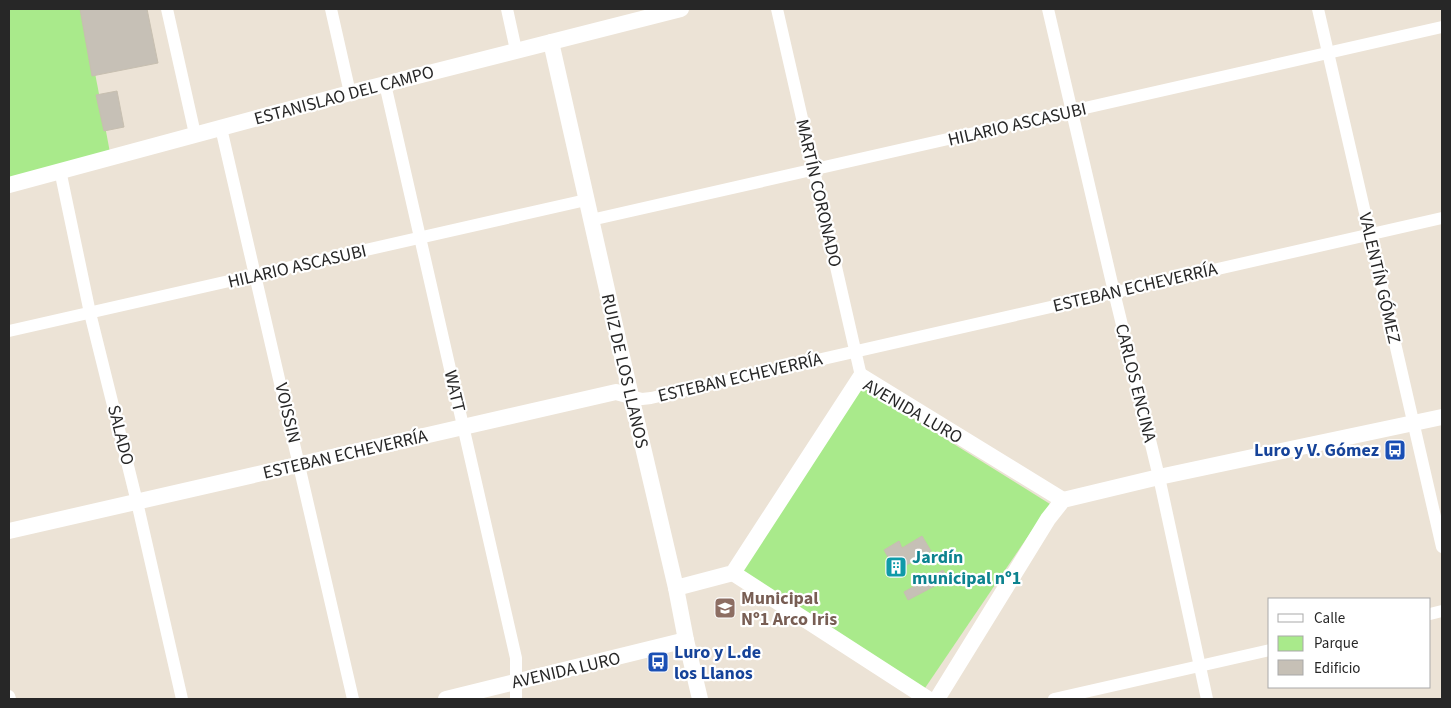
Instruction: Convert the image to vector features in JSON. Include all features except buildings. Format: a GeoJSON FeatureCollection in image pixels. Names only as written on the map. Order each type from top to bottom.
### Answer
{"type":"FeatureCollection","features":[{"type":"Feature","properties":{"kind":"street"},"geometry":{"type":"LineString","coordinates":[[167,9],[195,134]]}},
{"type":"Feature","properties":{"kind":"street"},"geometry":{"type":"LineString","coordinates":[[331,9],[350,93]]}},
{"type":"Feature","properties":{"kind":"street"},"geometry":{"type":"LineString","coordinates":[[508,9],[516,50]]}},
{"type":"Feature","properties":{"kind":"street","name":"ESTANISLAO DEL CAMPO"},"geometry":{"type":"LineString","coordinates":[[9,185],[350,93],[681,9]]}},
{"type":"Feature","properties":{"kind":"street","name":"MARTÍN CORONADO"},"geometry":{"type":"LineString","coordinates":[[777,9],[861,376]]}},
{"type":"Feature","properties":{"kind":"street","name":"CARLOS ENCINA"},"geometry":{"type":"LineString","coordinates":[[1048,9],[1159,478],[1207,699]]}},
{"type":"Feature","properties":{"kind":"street","name":"VALENTÍN GÓMEZ"},"geometry":{"type":"LineString","coordinates":[[1318,9],[1442,547]]}},
{"type":"Feature","properties":{"kind":"street","name":"HILARIO ASCASUBI"},"geometry":{"type":"LineString","coordinates":[[591,220],[814,171],[1442,27]]}},
{"type":"Feature","properties":{"kind":"street","name":"RUIZ DE LOS LLANOS"},"geometry":{"type":"LineString","coordinates":[[551,42],[700,699]]}},
{"type":"Feature","properties":{"kind":"street","name":"WATT"},"geometry":{"type":"LineString","coordinates":[[385,84],[516,658],[516,699]]}},
{"type":"Feature","properties":{"kind":"street","name":"VOISSIN"},"geometry":{"type":"LineString","coordinates":[[221,128],[353,699]]}},
{"type":"Feature","properties":{"kind":"street","name":"SALADO"},"geometry":{"type":"LineString","coordinates":[[60,170],[90,313],[137,502],[182,699]]}},
{"type":"Feature","properties":{"kind":"street","name":"HILARIO ASCASUBI"},"geometry":{"type":"LineString","coordinates":[[9,331],[586,200]]}},
{"type":"Feature","properties":{"kind":"street","name":"ESTEBAN ECHEVERRÍA"},"geometry":{"type":"LineString","coordinates":[[9,531],[616,392],[642,399],[651,398],[1442,218]]}},
{"type":"Feature","properties":{"kind":"street","name":"AVENIDA LURO"},"geometry":{"type":"LineString","coordinates":[[733,573],[861,376],[1063,500]]}},
{"type":"Feature","properties":{"kind":"street"},"geometry":{"type":"LineString","coordinates":[[937,699],[1048,519],[1063,500],[1442,417]]}},
{"type":"Feature","properties":{"kind":"street"},"geometry":{"type":"LineString","coordinates":[[676,588],[733,573],[928,699]]}},
{"type":"Feature","properties":{"kind":"street","name":"AVENIDA LURO"},"geometry":{"type":"LineString","coordinates":[[446,699],[654,650],[686,640]]}},
{"type":"Feature","properties":{"kind":"street"},"geometry":{"type":"LineString","coordinates":[[1054,699],[1268,650]]}},
{"type":"Feature","properties":{"kind":"green space"},"geometry":{"type":"Polygon","coordinates":[[[9,9],[83,9],[111,158],[9,185],[9,9]]]}},
{"type":"Feature","properties":{"kind":"green space"},"geometry":{"type":"Polygon","coordinates":[[[859,385],[1050,504],[923,691],[740,573],[859,385]]]}},
{"type":"Feature","properties":{"kind":"place","name":"Luro y V. Gómez"},"geometry":{"type":"Point","coordinates":[1395,450]}},
{"type":"Feature","properties":{"kind":"place","name":"Jardín municipal nº1"},"geometry":{"type":"Point","coordinates":[896,567]}},
{"type":"Feature","properties":{"kind":"place","name":"Municipal Nº1 Arco Iris"},"geometry":{"type":"Point","coordinates":[725,608]}},
{"type":"Feature","properties":{"kind":"place","name":"Luro y L.de los Llanos"},"geometry":{"type":"Point","coordinates":[658,662]}}]}
